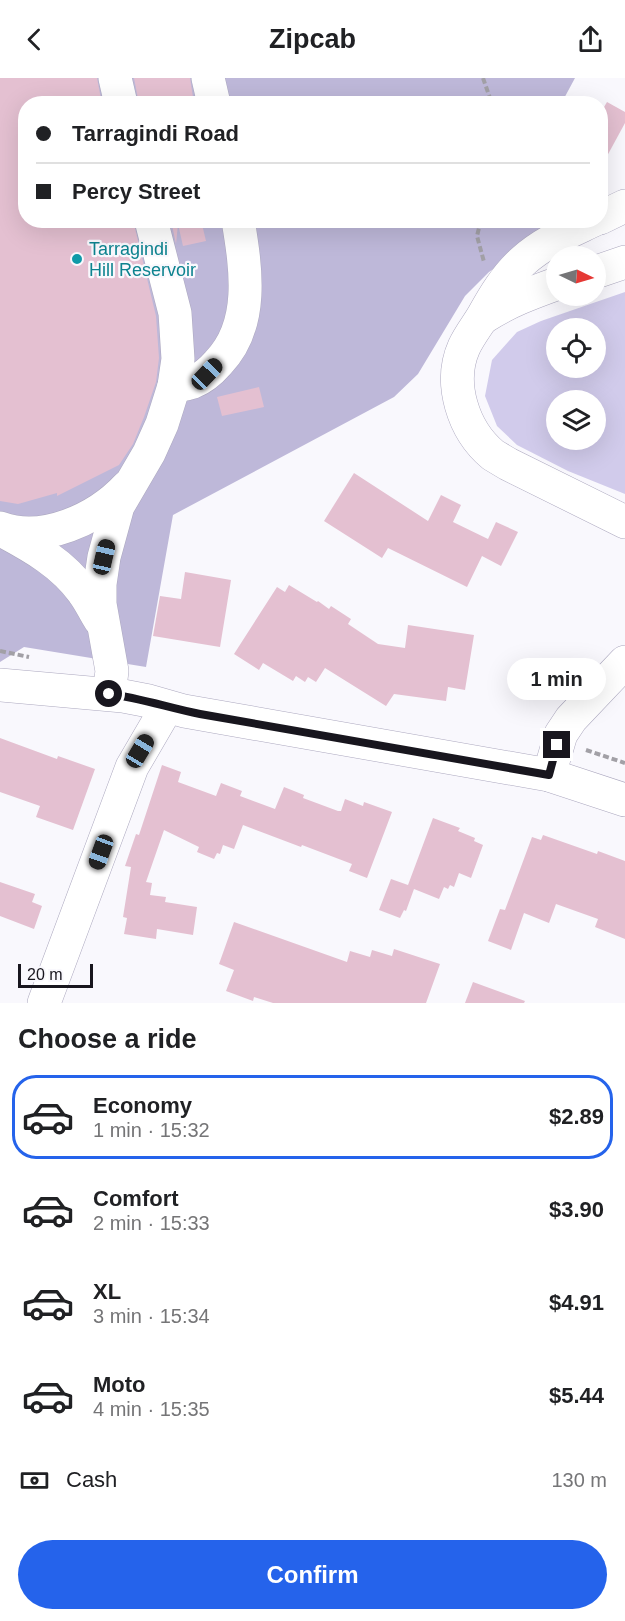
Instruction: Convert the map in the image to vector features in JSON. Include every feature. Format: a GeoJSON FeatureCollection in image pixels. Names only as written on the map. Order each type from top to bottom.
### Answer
{"type":"FeatureCollection","features":[{"type":"Feature","properties":{"kind":"street"},"geometry":{"type":"LineString","coordinates":[[115,78],[119,96]]}},
{"type":"Feature","properties":{"kind":"street"},"geometry":{"type":"LineString","coordinates":[[208,78],[212,96]]}},
{"type":"Feature","properties":{"kind":"street"},"geometry":{"type":"LineString","coordinates":[[608,214],[625,206]]}},
{"type":"Feature","properties":{"kind":"street"},"geometry":{"type":"LineString","coordinates":[[109,694],[112,671],[100,604],[104,557],[118,506],[149,453],[168,408],[174,386],[177,359],[175,313],[153,228]]}},
{"type":"Feature","properties":{"kind":"street"},"geometry":{"type":"LineString","coordinates":[[174,386],[192,383],[207,374],[230,351],[239,331],[244,311],[246,286],[240,228]]}},
{"type":"Feature","properties":{"kind":"street"},"geometry":{"type":"LineString","coordinates":[[578,228],[548,243],[524,260],[502,284],[464,348],[458,375],[460,402],[473,432],[494,455],[625,522]]}},
{"type":"Feature","properties":{"kind":"street"},"geometry":{"type":"LineString","coordinates":[[606,269],[625,262]]}},
{"type":"Feature","properties":{"kind":"street"},"geometry":{"type":"LineString","coordinates":[[480,320],[516,298],[546,288]]}},
{"type":"Feature","properties":{"kind":"street"},"geometry":{"type":"LineString","coordinates":[[0,529],[48,531],[76,523],[98,512],[132,482]]}},
{"type":"Feature","properties":{"kind":"street"},"geometry":{"type":"LineString","coordinates":[[0,529],[35,549],[67,573],[83,591],[103,625]]}},
{"type":"Feature","properties":{"kind":"street"},"geometry":{"type":"LineString","coordinates":[[549,775],[561,734],[571,719],[625,662]]}},
{"type":"Feature","properties":{"kind":"street"},"geometry":{"type":"LineString","coordinates":[[0,685],[109,694],[149,700],[192,712],[549,775],[625,800]]}},
{"type":"Feature","properties":{"kind":"street"},"geometry":{"type":"LineString","coordinates":[[44,1003],[132,767],[167,706]]}},
{"type":"Feature","properties":{"kind":"path"},"geometry":{"type":"LineString","coordinates":[[483,78],[489,96]]}},
{"type":"Feature","properties":{"kind":"path"},"geometry":{"type":"LineString","coordinates":[[479,228],[477,236],[485,265]]}},
{"type":"Feature","properties":{"kind":"path"},"geometry":{"type":"LineString","coordinates":[[586,749],[625,763]]}},
{"type":"Feature","properties":{"kind":"shaded area"},"geometry":{"type":"Polygon","coordinates":[[[0,78],[575,78],[565,96],[18,96],[18,228],[548,228],[489,272],[465,296],[418,374],[394,397],[173,515],[146,667],[24,647],[0,662],[0,78]]]}},
{"type":"Feature","properties":{"kind":"shaded area"},"geometry":{"type":"Polygon","coordinates":[[[625,292],[625,494],[568,471],[517,445],[497,426],[485,396],[492,360],[517,332],[546,319],[546,378],[606,378],[606,318],[550,318],[584,306],[606,306],[606,299],[625,292]]]}},
{"type":"Feature","properties":{"kind":"building","name":"Tarragindi Hill Reservoir"},"geometry":{"type":"Polygon","coordinates":[[[0,78],[97,78],[100,96],[18,96],[18,228],[135,228],[156,316],[159,358],[156,382],[133,444],[119,465],[57,496],[57,493],[18,504],[0,501],[0,78]]]}},
{"type":"Feature","properties":{"kind":"building"},"geometry":{"type":"Polygon","coordinates":[[[134,78],[190,78],[193,96],[137,96],[134,78]]]}},
{"type":"Feature","properties":{"kind":"building"},"geometry":{"type":"Polygon","coordinates":[[[608,103],[625,112],[625,123],[608,154],[608,103]]]}},
{"type":"Feature","properties":{"kind":"building"},"geometry":{"type":"Polygon","coordinates":[[[173,228],[178,228],[176,244],[173,228]]]}},
{"type":"Feature","properties":{"kind":"building"},"geometry":{"type":"Polygon","coordinates":[[[179,228],[203,228],[206,241],[183,246],[179,228]]]}},
{"type":"Feature","properties":{"kind":"building"},"geometry":{"type":"Polygon","coordinates":[[[259,387],[264,407],[222,416],[217,397],[259,387]]]}},
{"type":"Feature","properties":{"kind":"building"},"geometry":{"type":"Polygon","coordinates":[[[354,473],[428,521],[441,495],[461,505],[453,522],[488,539],[496,522],[518,532],[501,566],[482,556],[467,587],[388,548],[382,558],[324,521],[354,473]]]}},
{"type":"Feature","properties":{"kind":"building"},"geometry":{"type":"Polygon","coordinates":[[[185,572],[231,580],[220,647],[153,636],[160,596],[181,599],[185,572]]]}},
{"type":"Feature","properties":{"kind":"building"},"geometry":{"type":"Polygon","coordinates":[[[289,585],[329,609],[331,606],[351,619],[348,624],[378,644],[405,648],[408,625],[474,635],[465,690],[448,687],[446,701],[394,694],[386,706],[325,668],[316,682],[308,677],[305,682],[296,676],[293,681],[263,663],[259,670],[234,654],[277,587],[285,592],[289,585]]]}},
{"type":"Feature","properties":{"kind":"building"},"geometry":{"type":"Polygon","coordinates":[[[0,738],[57,759],[58,756],[95,769],[73,830],[36,817],[40,806],[0,792],[0,738]]]}},
{"type":"Feature","properties":{"kind":"building"},"geometry":{"type":"Polygon","coordinates":[[[162,765],[181,772],[178,782],[216,796],[221,783],[242,791],[240,796],[275,809],[284,787],[304,795],[303,798],[338,811],[341,811],[345,799],[363,806],[364,802],[392,812],[367,878],[349,871],[352,864],[243,825],[234,849],[223,845],[220,854],[217,853],[214,859],[197,852],[199,847],[164,830],[146,882],[152,883],[150,895],[166,897],[165,902],[197,907],[193,935],[157,929],[156,939],[124,934],[127,918],[123,917],[131,867],[125,866],[136,834],[139,835],[162,765]]]}},
{"type":"Feature","properties":{"kind":"building"},"geometry":{"type":"Polygon","coordinates":[[[433,818],[460,828],[458,831],[475,838],[474,841],[483,845],[471,878],[459,873],[454,887],[450,885],[448,889],[444,887],[439,899],[414,889],[406,911],[404,910],[400,918],[379,910],[391,879],[408,885],[433,818]]]}},
{"type":"Feature","properties":{"kind":"building"},"geometry":{"type":"Polygon","coordinates":[[[543,835],[625,861],[625,939],[595,927],[598,919],[556,904],[549,923],[524,913],[511,950],[488,941],[500,909],[505,910],[532,837],[541,840],[543,835]]]}},
{"type":"Feature","properties":{"kind":"building"},"geometry":{"type":"Polygon","coordinates":[[[0,882],[35,894],[32,902],[42,906],[34,929],[0,916],[0,882]]]}},
{"type":"Feature","properties":{"kind":"building"},"geometry":{"type":"Polygon","coordinates":[[[234,922],[347,962],[350,951],[370,957],[372,950],[392,956],[394,949],[440,964],[426,1003],[273,1003],[254,997],[253,1001],[226,991],[234,970],[219,964],[234,922]]]}},
{"type":"Feature","properties":{"kind":"building"},"geometry":{"type":"Polygon","coordinates":[[[473,982],[525,1001],[524,1003],[465,1003],[473,982]]]}},
{"type":"Feature","properties":{"kind":"place","name":"Tarragindi Hill Reservoir"},"geometry":{"type":"Point","coordinates":[77,259]}},
{"type":"Feature","properties":{"kind":"route"},"geometry":{"type":"LineString","coordinates":[[109,694],[149,700],[200,714],[549,775],[557,745]]}}]}
